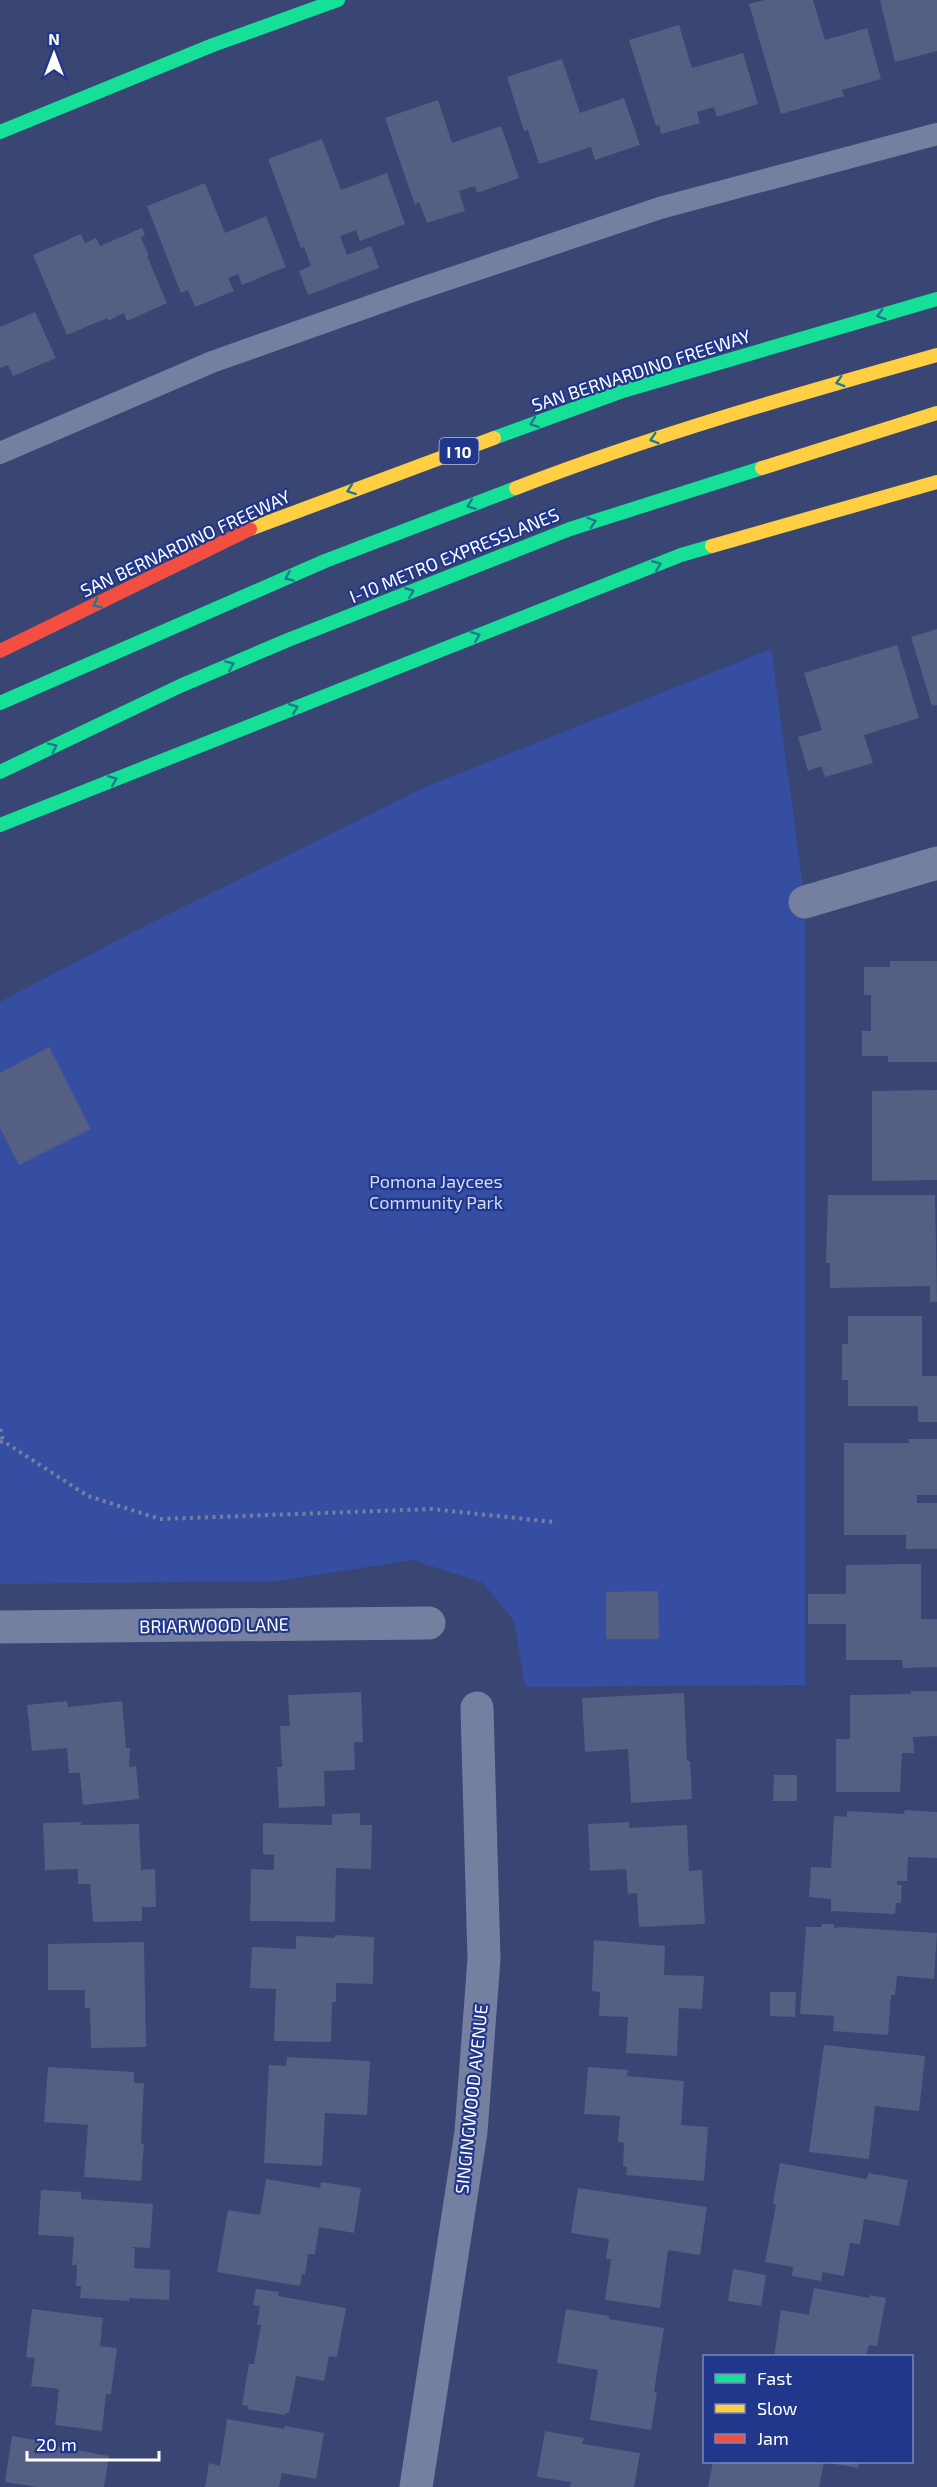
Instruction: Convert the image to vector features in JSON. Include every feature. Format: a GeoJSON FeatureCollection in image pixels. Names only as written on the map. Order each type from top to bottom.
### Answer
{"type":"FeatureCollection","features":[{"type":"Feature","properties":{"kind":"main road"},"geometry":{"type":"LineString","coordinates":[[0,132],[213,45],[338,0]]}},
{"type":"Feature","properties":{"kind":"main road","name":"SAN BERNARDINO FREEWAY"},"geometry":{"type":"LineString","coordinates":[[0,651],[261,524],[623,391],[937,299]]}},
{"type":"Feature","properties":{"kind":"main road"},"geometry":{"type":"LineString","coordinates":[[0,703],[326,561],[598,456],[795,395],[937,355]]}},
{"type":"Feature","properties":{"kind":"main road","name":"I-10 METRO EXPRESSLANES"},"geometry":{"type":"LineString","coordinates":[[0,772],[191,681],[570,529],[937,413]]}},
{"type":"Feature","properties":{"kind":"main road"},"geometry":{"type":"LineString","coordinates":[[0,825],[681,555],[937,483]]}},
{"type":"Feature","properties":{"kind":"street"},"geometry":{"type":"LineString","coordinates":[[805,902],[937,862]]}},
{"type":"Feature","properties":{"kind":"street","name":"BRIARWOOD LANE"},"geometry":{"type":"LineString","coordinates":[[0,1627],[429,1623]]}},
{"type":"Feature","properties":{"kind":"street","name":"SINGINGWOOD AVENUE"},"geometry":{"type":"LineString","coordinates":[[416,2487],[471,2132],[484,1959],[477,1708]]}},
{"type":"Feature","properties":{"kind":"lane"},"geometry":{"type":"LineString","coordinates":[[0,453],[212,362],[418,289],[660,208],[937,134]]}},
{"type":"Feature","properties":{"kind":"path"},"geometry":{"type":"LineString","coordinates":[[0,1429],[2,1442],[88,1496],[160,1519],[432,1509],[553,1522]]}},
{"type":"Feature","properties":{"kind":"green space","name":"Pomona Jaycees Community Park"},"geometry":{"type":"Polygon","coordinates":[[[771,649],[805,902],[805,1685],[525,1687],[514,1621],[483,1583],[413,1560],[278,1581],[0,1584],[0,1002],[135,931],[425,787],[771,649]]]}},
{"type":"Feature","properties":{"kind":"building"},"geometry":{"type":"Polygon","coordinates":[[[764,0],[813,0],[825,40],[867,28],[881,79],[842,90],[844,96],[781,114],[749,4],[764,0]]]}},
{"type":"Feature","properties":{"kind":"building"},"geometry":{"type":"Polygon","coordinates":[[[880,0],[937,0],[937,51],[895,62],[880,0]]]}},
{"type":"Feature","properties":{"kind":"building"},"geometry":{"type":"Polygon","coordinates":[[[679,25],[692,68],[743,53],[758,104],[717,117],[714,107],[697,112],[700,123],[661,134],[659,125],[656,126],[629,40],[679,25]]]}},
{"type":"Feature","properties":{"kind":"building"},"geometry":{"type":"Polygon","coordinates":[[[562,59],[580,113],[624,98],[640,145],[595,160],[591,147],[539,164],[528,130],[524,131],[507,77],[562,59]]]}},
{"type":"Feature","properties":{"kind":"building"},"geometry":{"type":"Polygon","coordinates":[[[438,100],[452,143],[501,126],[519,178],[477,193],[475,186],[459,191],[465,211],[427,223],[419,202],[415,205],[385,118],[438,100]]]}},
{"type":"Feature","properties":{"kind":"building"},"geometry":{"type":"Polygon","coordinates":[[[322,139],[341,190],[387,173],[405,224],[360,241],[356,230],[340,236],[347,255],[371,246],[379,268],[308,295],[299,271],[311,266],[304,247],[301,248],[268,159],[322,139]]]}},
{"type":"Feature","properties":{"kind":"building"},"geometry":{"type":"Polygon","coordinates":[[[205,183],[225,233],[266,216],[286,267],[242,285],[238,274],[228,278],[234,291],[195,307],[188,290],[181,293],[147,206],[205,183]]]}},
{"type":"Feature","properties":{"kind":"building"},"geometry":{"type":"Polygon","coordinates":[[[142,228],[145,235],[141,238],[149,255],[147,256],[167,303],[127,321],[124,313],[67,335],[33,255],[81,234],[85,243],[96,238],[100,246],[142,228]]]}},
{"type":"Feature","properties":{"kind":"building"},"geometry":{"type":"Polygon","coordinates":[[[35,312],[56,358],[13,376],[8,365],[0,368],[0,327],[35,312]]]}},
{"type":"Feature","properties":{"kind":"building"},"geometry":{"type":"Polygon","coordinates":[[[937,629],[937,705],[932,706],[911,637],[937,629]]]}},
{"type":"Feature","properties":{"kind":"building"},"geometry":{"type":"Polygon","coordinates":[[[897,645],[919,718],[864,735],[873,763],[825,777],[821,766],[808,771],[798,737],[822,730],[804,673],[897,645]]]}},
{"type":"Feature","properties":{"kind":"building"},"geometry":{"type":"Polygon","coordinates":[[[890,961],[937,961],[937,1062],[888,1062],[888,1056],[862,1056],[862,1031],[871,1031],[871,995],[864,995],[864,967],[890,967],[890,961]]]}},
{"type":"Feature","properties":{"kind":"building"},"geometry":{"type":"Polygon","coordinates":[[[49,1047],[91,1129],[19,1165],[0,1128],[0,1073],[49,1047]]]}},
{"type":"Feature","properties":{"kind":"building"},"geometry":{"type":"Polygon","coordinates":[[[937,1090],[937,1180],[872,1181],[872,1091],[937,1090]]]}},
{"type":"Feature","properties":{"kind":"building"},"geometry":{"type":"Polygon","coordinates":[[[828,1195],[935,1195],[937,1302],[930,1302],[930,1286],[830,1288],[830,1263],[826,1263],[828,1195]]]}},
{"type":"Feature","properties":{"kind":"building"},"geometry":{"type":"Polygon","coordinates":[[[848,1316],[922,1316],[922,1376],[937,1376],[937,1422],[918,1422],[918,1406],[848,1406],[848,1380],[842,1380],[842,1344],[848,1344],[848,1316]]]}},
{"type":"Feature","properties":{"kind":"building"},"geometry":{"type":"Polygon","coordinates":[[[909,1439],[937,1439],[937,1495],[917,1495],[917,1503],[937,1503],[937,1549],[906,1549],[906,1535],[844,1535],[844,1443],[909,1443],[909,1439]]]}},
{"type":"Feature","properties":{"kind":"building"},"geometry":{"type":"Polygon","coordinates":[[[921,1564],[921,1619],[937,1619],[937,1667],[903,1668],[902,1660],[846,1660],[846,1624],[808,1624],[808,1594],[846,1594],[846,1565],[921,1564]]]}},
{"type":"Feature","properties":{"kind":"building"},"geometry":{"type":"Polygon","coordinates":[[[658,1591],[659,1639],[606,1639],[606,1592],[658,1591]]]}},
{"type":"Feature","properties":{"kind":"building"},"geometry":{"type":"Polygon","coordinates":[[[911,1691],[937,1691],[937,1736],[913,1737],[914,1753],[902,1753],[900,1792],[836,1792],[836,1739],[850,1739],[850,1695],[911,1694],[911,1691]]]}},
{"type":"Feature","properties":{"kind":"building"},"geometry":{"type":"Polygon","coordinates":[[[361,1692],[363,1742],[354,1742],[355,1770],[324,1771],[325,1806],[279,1808],[277,1767],[282,1767],[280,1726],[290,1726],[288,1695],[361,1692]]]}},
{"type":"Feature","properties":{"kind":"building"},"geometry":{"type":"Polygon","coordinates":[[[684,1693],[687,1761],[690,1761],[692,1799],[631,1803],[628,1749],[585,1752],[582,1698],[684,1693]]]}},
{"type":"Feature","properties":{"kind":"building"},"geometry":{"type":"Polygon","coordinates":[[[67,1701],[68,1707],[122,1701],[126,1748],[130,1748],[129,1767],[136,1766],[139,1799],[83,1805],[80,1773],[69,1773],[67,1748],[32,1751],[27,1705],[67,1701]]]}},
{"type":"Feature","properties":{"kind":"building"},"geometry":{"type":"Polygon","coordinates":[[[774,1775],[797,1775],[797,1801],[773,1801],[774,1775]]]}},
{"type":"Feature","properties":{"kind":"building"},"geometry":{"type":"Polygon","coordinates":[[[905,1810],[937,1812],[937,1858],[908,1857],[907,1881],[897,1881],[897,1885],[902,1885],[901,1903],[896,1903],[895,1914],[831,1911],[831,1899],[809,1897],[811,1867],[831,1868],[834,1816],[847,1817],[847,1811],[904,1814],[905,1810]]]}},
{"type":"Feature","properties":{"kind":"building"},"geometry":{"type":"Polygon","coordinates":[[[360,1813],[360,1825],[372,1825],[371,1869],[336,1868],[335,1922],[250,1921],[251,1869],[274,1870],[274,1855],[263,1854],[263,1823],[332,1825],[332,1814],[360,1813]]]}},
{"type":"Feature","properties":{"kind":"building"},"geometry":{"type":"Polygon","coordinates":[[[81,1822],[81,1825],[139,1824],[141,1870],[155,1869],[156,1907],[142,1907],[142,1921],[93,1922],[90,1884],[78,1884],[78,1869],[45,1870],[43,1823],[81,1822]]]}},
{"type":"Feature","properties":{"kind":"building"},"geometry":{"type":"Polygon","coordinates":[[[629,1822],[629,1828],[687,1825],[689,1871],[702,1870],[705,1924],[639,1927],[637,1893],[628,1894],[626,1869],[590,1871],[588,1824],[629,1822]]]}},
{"type":"Feature","properties":{"kind":"building"},"geometry":{"type":"Polygon","coordinates":[[[822,1924],[834,1924],[834,1928],[937,1933],[934,1979],[897,1976],[895,1995],[891,1995],[888,2035],[833,2031],[834,2016],[800,2014],[806,1927],[821,1927],[822,1924]]]}},
{"type":"Feature","properties":{"kind":"building"},"geometry":{"type":"Polygon","coordinates":[[[335,1935],[374,1937],[373,1984],[336,1983],[336,2002],[332,2002],[331,2042],[274,2041],[276,1989],[250,1988],[252,1947],[296,1949],[296,1936],[335,1938],[335,1935]]]}},
{"type":"Feature","properties":{"kind":"building"},"geometry":{"type":"Polygon","coordinates":[[[594,1940],[665,1946],[664,1975],[704,1976],[702,2009],[679,2008],[677,2056],[626,2053],[628,2017],[599,2016],[600,1992],[592,1991],[594,1940]]]}},
{"type":"Feature","properties":{"kind":"building"},"geometry":{"type":"Polygon","coordinates":[[[144,1942],[146,2047],[91,2048],[90,2008],[85,2008],[85,1990],[48,1990],[48,1944],[144,1942]]]}},
{"type":"Feature","properties":{"kind":"building"},"geometry":{"type":"Polygon","coordinates":[[[770,1992],[796,1992],[795,2017],[770,2016],[770,1992]]]}},
{"type":"Feature","properties":{"kind":"building"},"geometry":{"type":"Polygon","coordinates":[[[824,2045],[925,2056],[919,2111],[875,2106],[869,2159],[809,2152],[824,2045]]]}},
{"type":"Feature","properties":{"kind":"building"},"geometry":{"type":"Polygon","coordinates":[[[287,2057],[370,2061],[367,2115],[325,2113],[322,2166],[264,2163],[269,2065],[286,2066],[287,2057]]]}},
{"type":"Feature","properties":{"kind":"building"},"geometry":{"type":"Polygon","coordinates":[[[48,2067],[134,2072],[134,2083],[144,2083],[141,2144],[144,2144],[141,2181],[84,2177],[88,2125],[44,2122],[48,2067]]]}},
{"type":"Feature","properties":{"kind":"building"},"geometry":{"type":"Polygon","coordinates":[[[588,2067],[628,2070],[627,2076],[684,2081],[681,2125],[708,2127],[704,2181],[626,2175],[627,2167],[623,2166],[624,2143],[618,2142],[620,2116],[584,2114],[588,2067]]]}},
{"type":"Feature","properties":{"kind":"building"},"geometry":{"type":"Polygon","coordinates":[[[780,2163],[867,2179],[868,2173],[908,2180],[899,2226],[864,2219],[860,2244],[850,2243],[844,2276],[823,2272],[821,2281],[792,2276],[793,2267],[765,2262],[776,2205],[773,2204],[780,2163]]]}},
{"type":"Feature","properties":{"kind":"building"},"geometry":{"type":"Polygon","coordinates":[[[266,2179],[320,2188],[321,2182],[361,2188],[354,2233],[319,2227],[315,2254],[308,2254],[305,2275],[302,2274],[300,2286],[217,2272],[228,2210],[260,2215],[266,2179]]]}},
{"type":"Feature","properties":{"kind":"building"},"geometry":{"type":"Polygon","coordinates":[[[578,2188],[707,2207],[700,2255],[668,2250],[660,2308],[605,2300],[611,2259],[606,2259],[609,2239],[571,2233],[578,2188]]]}},
{"type":"Feature","properties":{"kind":"building"},"geometry":{"type":"Polygon","coordinates":[[[41,2190],[81,2192],[81,2199],[153,2204],[150,2248],[132,2247],[135,2249],[134,2268],[170,2270],[169,2300],[130,2298],[129,2301],[80,2298],[81,2286],[76,2286],[77,2265],[72,2265],[74,2237],[38,2235],[41,2190]]]}},
{"type":"Feature","properties":{"kind":"building"},"geometry":{"type":"Polygon","coordinates":[[[733,2269],[766,2275],[761,2306],[728,2301],[733,2269]]]}},
{"type":"Feature","properties":{"kind":"building"},"geometry":{"type":"Polygon","coordinates":[[[814,2288],[870,2298],[870,2295],[886,2298],[877,2346],[869,2345],[866,2355],[774,2355],[781,2310],[809,2315],[814,2288]]]}},
{"type":"Feature","properties":{"kind":"building"},"geometry":{"type":"Polygon","coordinates":[[[256,2289],[279,2292],[278,2296],[346,2308],[337,2357],[329,2356],[324,2381],[296,2376],[289,2413],[285,2415],[247,2409],[248,2406],[242,2405],[249,2364],[254,2364],[261,2325],[257,2325],[260,2306],[253,2305],[256,2289]]]}},
{"type":"Feature","properties":{"kind":"building"},"geometry":{"type":"Polygon","coordinates":[[[32,2309],[103,2318],[100,2346],[117,2348],[111,2394],[106,2394],[102,2431],[55,2425],[59,2389],[31,2386],[35,2358],[26,2357],[32,2309]]]}},
{"type":"Feature","properties":{"kind":"building"},"geometry":{"type":"Polygon","coordinates":[[[566,2309],[664,2328],[654,2392],[657,2393],[651,2430],[590,2420],[598,2370],[557,2363],[566,2309]]]}},
{"type":"Feature","properties":{"kind":"building"},"geometry":{"type":"Polygon","coordinates":[[[227,2419],[324,2433],[316,2479],[282,2473],[279,2487],[205,2487],[209,2463],[220,2466],[227,2419]]]}},
{"type":"Feature","properties":{"kind":"building"},"geometry":{"type":"Polygon","coordinates":[[[545,2431],[584,2438],[582,2444],[640,2453],[634,2487],[570,2487],[571,2482],[537,2477],[545,2431]]]}},
{"type":"Feature","properties":{"kind":"building"},"geometry":{"type":"Polygon","coordinates":[[[12,2436],[109,2456],[104,2487],[37,2487],[5,2482],[12,2436]]]}},
{"type":"Feature","properties":{"kind":"building"},"geometry":{"type":"Polygon","coordinates":[[[713,2463],[824,2463],[819,2487],[708,2487],[713,2463]]]}},
{"type":"Feature","properties":{"kind":"building"},"geometry":{"type":"Polygon","coordinates":[[[830,2463],[859,2463],[858,2468],[830,2463]]]}},
{"type":"Feature","properties":{"kind":"traffic: fast"},"geometry":{"type":"LineString","coordinates":[[0,132],[213,45],[338,0]]}},
{"type":"Feature","properties":{"kind":"traffic: fast"},"geometry":{"type":"LineString","coordinates":[[494,438],[623,391],[937,299]]}},
{"type":"Feature","properties":{"kind":"traffic: fast"},"geometry":{"type":"LineString","coordinates":[[0,772],[180,686],[288,640],[570,529],[762,468]]}},
{"type":"Feature","properties":{"kind":"traffic: fast"},"geometry":{"type":"LineString","coordinates":[[0,703],[325,561],[516,488]]}},
{"type":"Feature","properties":{"kind":"traffic: fast"},"geometry":{"type":"LineString","coordinates":[[0,825],[681,555],[712,546]]}},
{"type":"Feature","properties":{"kind":"traffic: slow"},"geometry":{"type":"LineString","coordinates":[[516,488],[672,433],[937,355]]}},
{"type":"Feature","properties":{"kind":"traffic: slow"},"geometry":{"type":"LineString","coordinates":[[762,468],[937,413]]}},
{"type":"Feature","properties":{"kind":"traffic: slow"},"geometry":{"type":"LineString","coordinates":[[250,529],[494,438]]}},
{"type":"Feature","properties":{"kind":"traffic: slow"},"geometry":{"type":"LineString","coordinates":[[712,546],[937,482]]}},
{"type":"Feature","properties":{"kind":"traffic: jam"},"geometry":{"type":"LineString","coordinates":[[0,651],[250,529]]}}]}
